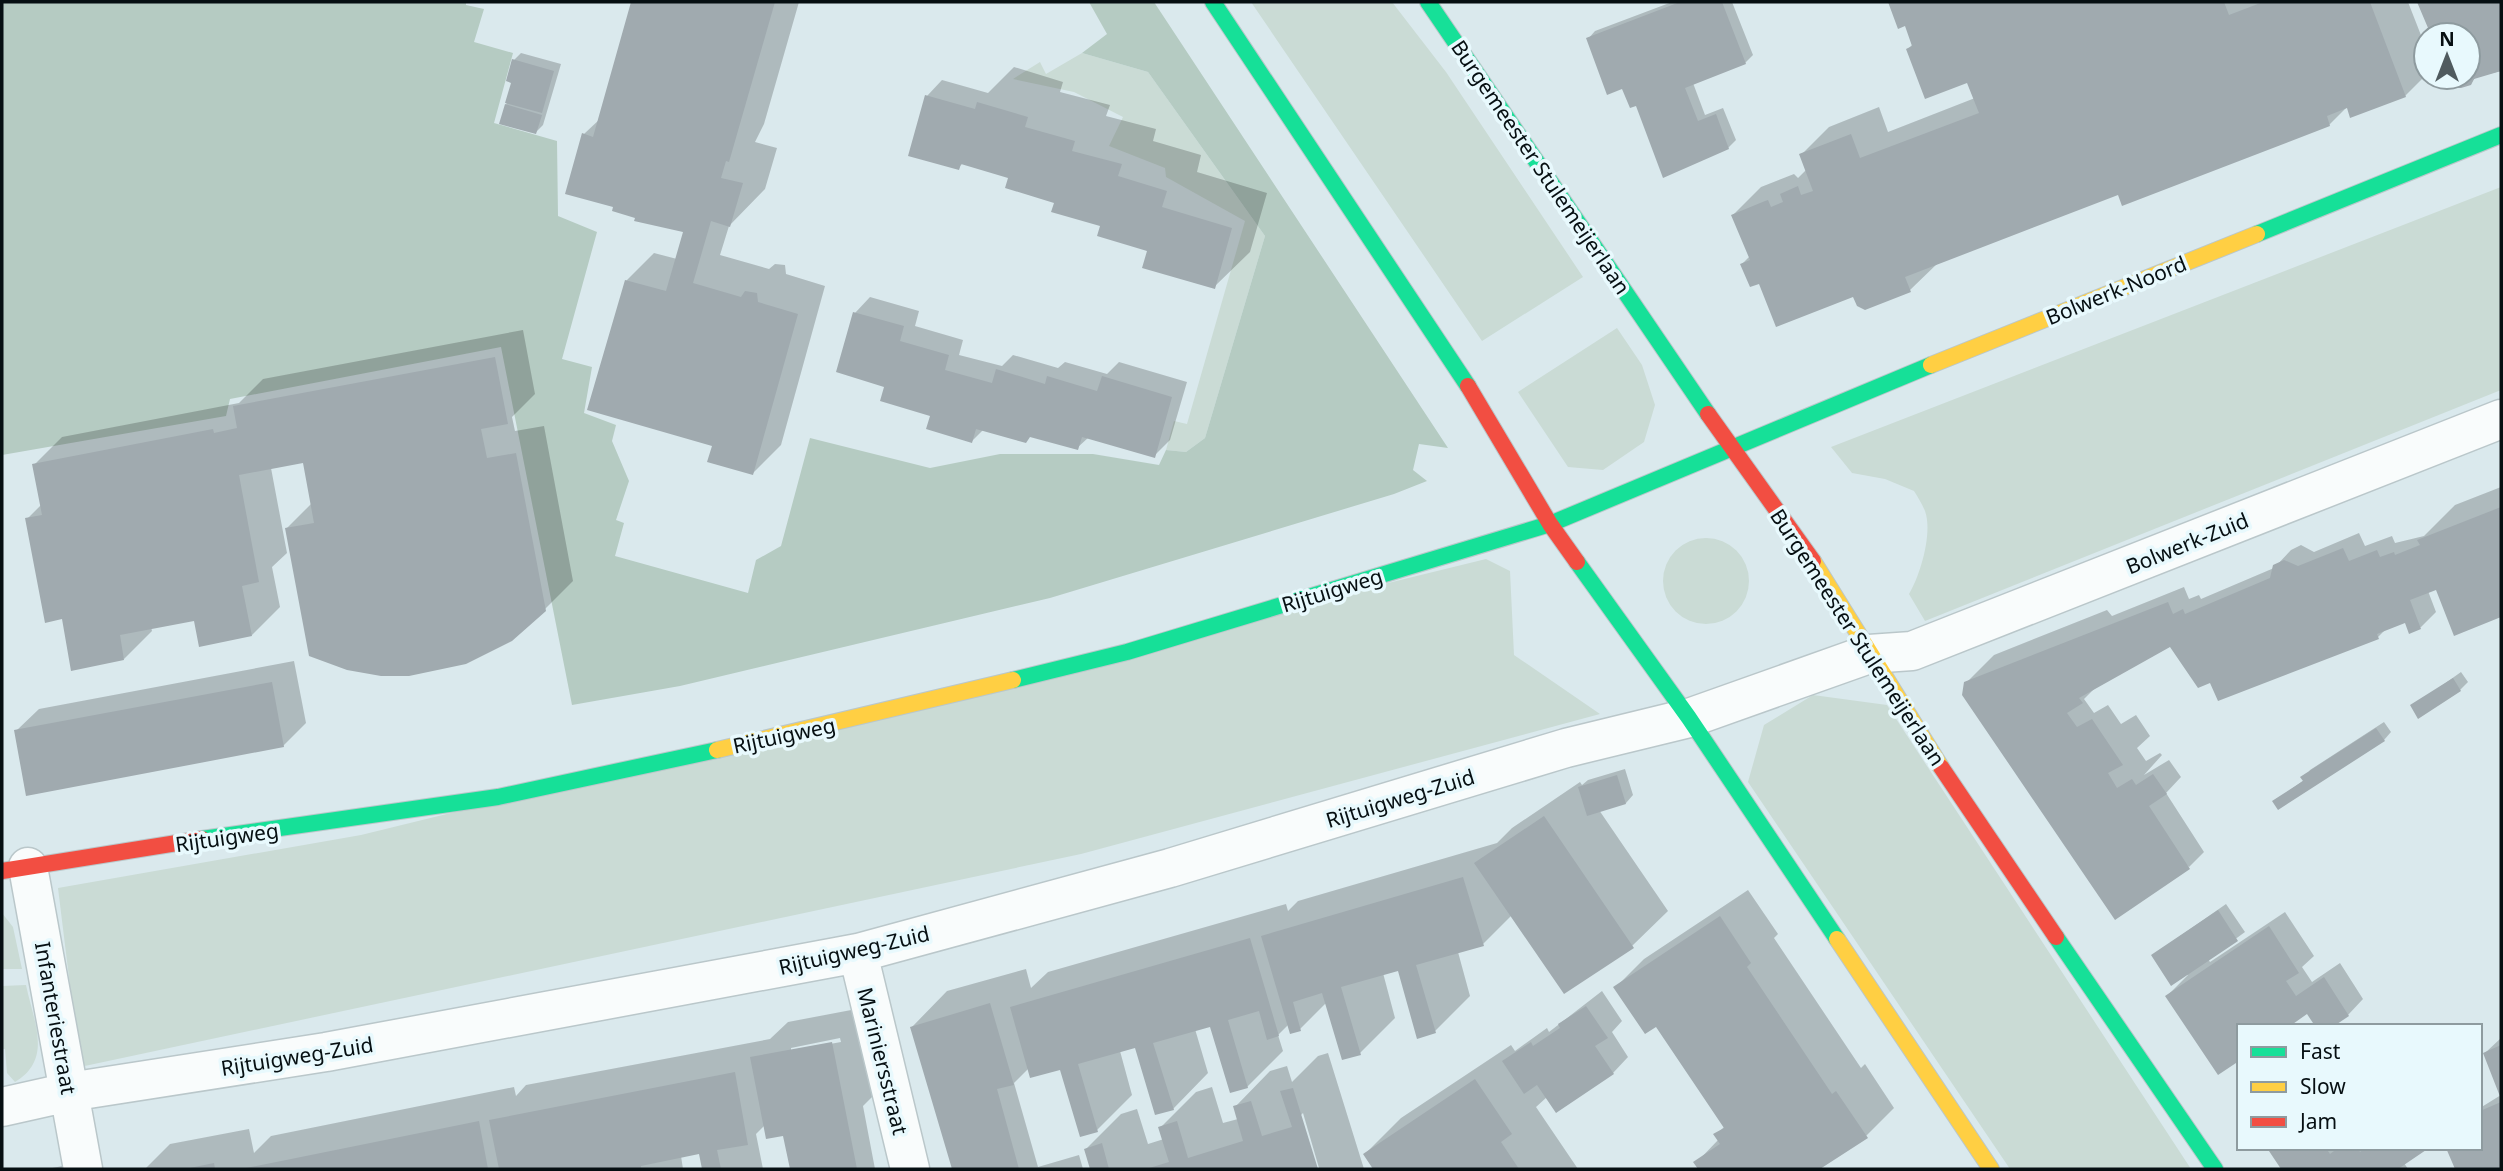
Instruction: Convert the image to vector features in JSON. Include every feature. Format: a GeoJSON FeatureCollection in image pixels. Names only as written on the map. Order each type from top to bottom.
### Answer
{"type":"FeatureCollection","features":[{"type":"Feature","properties":{"kind":"main road"},"geometry":{"type":"LineString","coordinates":[[1213,2],[1471,390],[1550,524],[1689,718],[1991,1169]]}},
{"type":"Feature","properties":{"kind":"main road","name":"Burgemeester Stulemeijerlaan"},"geometry":{"type":"LineString","coordinates":[[1427,2],[1732,450],[1807,552],[1940,766],[2215,1169]]}},
{"type":"Feature","properties":{"kind":"main road","name":"Bolwerk-Noord"},"geometry":{"type":"LineString","coordinates":[[1550,524],[1732,450],[1772,429],[2501,135]]}},
{"type":"Feature","properties":{"kind":"main road","name":"Rijtuigweg"},"geometry":{"type":"LineString","coordinates":[[15,869],[75,857],[498,797],[845,722],[1127,652],[1550,524]]}},
{"type":"Feature","properties":{"kind":"street","name":"Bolwerk-Zuid"},"geometry":{"type":"LineString","coordinates":[[1689,718],[1869,654],[1912,651],[2501,419]]}},
{"type":"Feature","properties":{"kind":"street","name":"Rijtuigweg-Zuid"},"geometry":{"type":"LineString","coordinates":[[2,1107],[69,1093],[326,1052],[858,953],[1170,868],[1566,748],[1689,718]]}},
{"type":"Feature","properties":{"kind":"street","name":"Infanteriestraat"},"geometry":{"type":"LineString","coordinates":[[15,869],[69,1093],[83,1169]]}},
{"type":"Feature","properties":{"kind":"street","name":"Mariniersstraat"},"geometry":{"type":"LineString","coordinates":[[858,953],[910,1169]]}},
{"type":"Feature","properties":{"kind":"shaded area"},"geometry":{"type":"Polygon","coordinates":[[[1251,2],[1392,2],[1446,72],[1583,277],[1482,341],[1251,2]]]}},
{"type":"Feature","properties":{"kind":"shaded area"},"geometry":{"type":"Polygon","coordinates":[[[1082,53],[1148,72],[1265,236],[1205,438],[1186,452],[1166,450],[1174,421],[1187,424],[1245,221],[1166,177],[1165,168],[1109,146],[1123,117],[1074,92],[1013,79],[1040,62],[1046,74],[1082,53]]]}},
{"type":"Feature","properties":{"kind":"shaded area"},"geometry":{"type":"Polygon","coordinates":[[[2501,187],[2501,390],[1925,621],[1909,594],[1921,566],[1926,542],[1927,520],[1921,503],[1914,491],[1885,479],[1852,473],[1831,447],[2501,187]]]}},
{"type":"Feature","properties":{"kind":"shaded area"},"geometry":{"type":"Polygon","coordinates":[[[1617,328],[1642,365],[1655,405],[1644,442],[1603,470],[1568,467],[1518,392],[1617,328]]]}},
{"type":"Feature","properties":{"kind":"shaded area"},"geometry":{"type":"Polygon","coordinates":[[[1698,538],[1714,538],[1737,550],[1746,564],[1749,581],[1746,598],[1737,612],[1714,624],[1698,624],[1682,617],[1670,605],[1663,589],[1663,573],[1670,557],[1682,545],[1698,538]]]}},
{"type":"Feature","properties":{"kind":"shaded area"},"geometry":{"type":"Polygon","coordinates":[[[1486,559],[1510,571],[1514,655],[1600,714],[1081,854],[80,1067],[58,888],[361,835],[1486,559]]]}},
{"type":"Feature","properties":{"kind":"shaded area"},"geometry":{"type":"Polygon","coordinates":[[[1813,695],[1887,705],[2191,1169],[2010,1169],[1748,782],[1764,725],[1813,695]]]}},
{"type":"Feature","properties":{"kind":"shaded area"},"geometry":{"type":"Polygon","coordinates":[[[2,913],[13,927],[22,969],[2,969],[2,913]]]}},
{"type":"Feature","properties":{"kind":"shaded area"},"geometry":{"type":"Polygon","coordinates":[[[26,985],[36,1026],[37,1051],[27,1073],[15,1082],[7,1073],[5,1049],[2,1049],[2,986],[26,985]]]}},
{"type":"Feature","properties":{"kind":"green space"},"geometry":{"type":"Polygon","coordinates":[[[2,2],[466,2],[466,5],[484,9],[474,42],[513,53],[494,123],[557,141],[558,216],[597,232],[562,359],[592,367],[584,413],[616,425],[612,441],[629,481],[616,520],[624,523],[615,556],[748,593],[756,560],[781,546],[810,438],[930,468],[1000,454],[1093,454],[1159,465],[1166,450],[1186,452],[1205,438],[1265,236],[1148,72],[1082,53],[1107,34],[1089,2],[1154,2],[1448,448],[1419,444],[1413,470],[1427,481],[1394,494],[1050,598],[680,686],[572,705],[501,347],[230,399],[226,416],[2,455],[2,2]]]}},
{"type":"Feature","properties":{"kind":"building"},"geometry":{"type":"Polygon","coordinates":[[[631,2],[775,2],[729,162],[726,161],[721,178],[743,183],[730,227],[711,221],[693,283],[741,297],[745,291],[757,293],[758,302],[798,314],[753,475],[707,462],[712,446],[587,410],[625,280],[666,291],[683,232],[634,221],[635,218],[612,211],[613,207],[565,194],[582,133],[593,137],[631,2]]]}},
{"type":"Feature","properties":{"kind":"building"},"geometry":{"type":"Polygon","coordinates":[[[1680,2],[1722,2],[1746,64],[1685,88],[1698,121],[1716,114],[1729,149],[1663,178],[1636,106],[1630,108],[1622,89],[1607,95],[1586,38],[1680,2]]]}},
{"type":"Feature","properties":{"kind":"building"},"geometry":{"type":"Polygon","coordinates":[[[1888,2],[2224,2],[2229,15],[2263,2],[2370,2],[2406,97],[2350,118],[2347,108],[2327,116],[2330,126],[2122,206],[2118,195],[1905,277],[1911,292],[1865,310],[1857,306],[1853,297],[1776,327],[1759,284],[1750,287],[1740,264],[1750,260],[1731,215],[1768,200],[1771,207],[1783,202],[1780,194],[1798,186],[1801,195],[1813,191],[1799,154],[1851,134],[1860,158],[1979,113],[1967,83],[1925,99],[1906,49],[1912,46],[1905,26],[1898,29],[1888,2]]]}},
{"type":"Feature","properties":{"kind":"building"},"geometry":{"type":"Polygon","coordinates":[[[2417,2],[2501,2],[2501,71],[2482,77],[2482,21],[2425,21],[2417,2]]]}},
{"type":"Feature","properties":{"kind":"building"},"geometry":{"type":"Polygon","coordinates":[[[512,59],[554,71],[542,113],[505,103],[511,83],[506,81],[512,59]]]}},
{"type":"Feature","properties":{"kind":"building"},"geometry":{"type":"Polygon","coordinates":[[[925,95],[975,109],[977,102],[1028,117],[1025,127],[1075,141],[1072,151],[1122,164],[1118,176],[1167,191],[1162,207],[1232,228],[1215,289],[1142,268],[1147,251],[1097,236],[1100,226],[1051,212],[1054,203],[1005,188],[1008,178],[961,164],[959,170],[908,156],[925,95]]]}},
{"type":"Feature","properties":{"kind":"building"},"geometry":{"type":"Polygon","coordinates":[[[505,104],[542,115],[536,134],[499,124],[505,104]]]}},
{"type":"Feature","properties":{"kind":"building"},"geometry":{"type":"Polygon","coordinates":[[[853,312],[904,326],[900,341],[949,355],[945,370],[992,383],[996,369],[1045,384],[1047,376],[1097,391],[1102,376],[1172,397],[1155,458],[1082,437],[1078,450],[1030,437],[1026,443],[976,429],[972,443],[926,429],[930,416],[880,401],[884,387],[836,372],[853,312]]]}},
{"type":"Feature","properties":{"kind":"building"},"geometry":{"type":"Polygon","coordinates":[[[495,357],[508,424],[481,429],[487,458],[516,453],[546,611],[512,641],[466,664],[409,676],[381,676],[347,670],[309,656],[285,528],[314,523],[303,463],[239,475],[259,582],[242,586],[252,636],[199,647],[194,621],[120,635],[124,660],[71,671],[62,619],[45,623],[25,518],[42,515],[32,464],[213,429],[214,433],[237,428],[233,406],[495,357]]]}},
{"type":"Feature","properties":{"kind":"building"},"geometry":{"type":"Polygon","coordinates":[[[2501,507],[2501,617],[2454,636],[2436,590],[2410,600],[2421,629],[2409,634],[2405,623],[2377,634],[2379,639],[2218,701],[2210,683],[2198,688],[2170,647],[2079,698],[2083,703],[2067,713],[2077,727],[2092,719],[2123,765],[2108,773],[2117,788],[2132,779],[2136,785],[2153,774],[2167,794],[2149,806],[2190,869],[2115,920],[1962,695],[1964,682],[2168,602],[2173,614],[2183,609],[2185,614],[2270,578],[2273,565],[2284,560],[2298,566],[2343,548],[2349,561],[2377,550],[2380,557],[2394,552],[2395,555],[2420,545],[2417,540],[2501,507]]]}},
{"type":"Feature","properties":{"kind":"building"},"geometry":{"type":"Polygon","coordinates":[[[2453,678],[2461,691],[2418,719],[2410,705],[2453,678]]]}},
{"type":"Feature","properties":{"kind":"building"},"geometry":{"type":"Polygon","coordinates":[[[272,682],[284,747],[26,796],[14,730],[272,682]]]}},
{"type":"Feature","properties":{"kind":"building"},"geometry":{"type":"Polygon","coordinates":[[[2376,728],[2385,741],[2278,810],[2272,801],[2303,781],[2300,777],[2376,728]]]}},
{"type":"Feature","properties":{"kind":"building"},"geometry":{"type":"Polygon","coordinates":[[[1617,775],[1626,804],[1587,816],[1578,787],[1617,775]]]}},
{"type":"Feature","properties":{"kind":"building"},"geometry":{"type":"Polygon","coordinates":[[[1544,816],[1634,948],[1564,994],[1474,863],[1544,816]]]}},
{"type":"Feature","properties":{"kind":"building"},"geometry":{"type":"Polygon","coordinates":[[[1463,877],[1484,946],[1416,965],[1436,1033],[1417,1039],[1398,971],[1341,987],[1361,1055],[1342,1060],[1322,993],[1293,1002],[1301,1031],[1290,1034],[1261,936],[1463,877]]]}},
{"type":"Feature","properties":{"kind":"building"},"geometry":{"type":"Polygon","coordinates":[[[2218,910],[2238,941],[2171,986],[2151,955],[2218,910]]]}},
{"type":"Feature","properties":{"kind":"building"},"geometry":{"type":"Polygon","coordinates":[[[1720,916],[1751,963],[1747,967],[1832,1094],[1836,1091],[1868,1138],[1820,1169],[1698,1169],[1693,1162],[1720,1144],[1713,1134],[1724,1128],[1656,1027],[1645,1034],[1613,987],[1720,916]]]}},
{"type":"Feature","properties":{"kind":"building"},"geometry":{"type":"Polygon","coordinates":[[[2269,926],[2299,973],[2286,981],[2296,996],[2324,977],[2349,1016],[2337,1024],[2314,1024],[2307,1014],[2293,1024],[2237,1024],[2237,1062],[2218,1075],[2165,996],[2269,926]]]}},
{"type":"Feature","properties":{"kind":"building"},"geometry":{"type":"Polygon","coordinates":[[[1250,938],[1279,1036],[1267,1040],[1259,1011],[1228,1020],[1248,1088],[1230,1093],[1210,1027],[1153,1043],[1174,1110],[1155,1115],[1135,1048],[1078,1064],[1098,1132],[1080,1137],[1060,1070],[1030,1078],[1010,1007],[1250,938]]]}},
{"type":"Feature","properties":{"kind":"building"},"geometry":{"type":"Polygon","coordinates":[[[990,1003],[1014,1085],[997,1089],[1019,1169],[952,1169],[910,1027],[990,1003]]]}},
{"type":"Feature","properties":{"kind":"building"},"geometry":{"type":"Polygon","coordinates":[[[1586,1006],[1608,1038],[1595,1046],[1614,1074],[1556,1113],[1537,1085],[1524,1094],[1502,1061],[1531,1042],[1533,1046],[1560,1028],[1558,1024],[1586,1006]]]}},
{"type":"Feature","properties":{"kind":"building"},"geometry":{"type":"Polygon","coordinates":[[[832,1042],[857,1169],[790,1169],[783,1136],[766,1139],[750,1057],[832,1042]]]}},
{"type":"Feature","properties":{"kind":"building"},"geometry":{"type":"Polygon","coordinates":[[[2501,1045],[2501,1099],[2483,1053],[2501,1045]]]}},
{"type":"Feature","properties":{"kind":"building"},"geometry":{"type":"Polygon","coordinates":[[[735,1072],[748,1145],[717,1150],[721,1169],[702,1169],[699,1154],[641,1166],[641,1169],[499,1169],[489,1120],[735,1072]]]}},
{"type":"Feature","properties":{"kind":"building"},"geometry":{"type":"Polygon","coordinates":[[[1475,1079],[1512,1134],[1501,1142],[1519,1169],[1373,1169],[1363,1154],[1475,1079]]]}},
{"type":"Feature","properties":{"kind":"building"},"geometry":{"type":"Polygon","coordinates":[[[1293,1088],[1318,1169],[1146,1169],[1169,1162],[1158,1127],[1177,1121],[1188,1158],[1243,1141],[1233,1106],[1251,1101],[1262,1136],[1292,1127],[1280,1091],[1293,1088]]]}},
{"type":"Feature","properties":{"kind":"building"},"geometry":{"type":"Polygon","coordinates":[[[2501,1102],[2501,1169],[2455,1169],[2447,1150],[2482,1150],[2482,1110],[2501,1102]]]}},
{"type":"Feature","properties":{"kind":"building"},"geometry":{"type":"Polygon","coordinates":[[[479,1121],[488,1169],[246,1168],[479,1121]]]}},
{"type":"Feature","properties":{"kind":"building"},"geometry":{"type":"Polygon","coordinates":[[[1102,1143],[1109,1169],[1090,1169],[1084,1149],[1102,1143]]]}},
{"type":"Feature","properties":{"kind":"building"},"geometry":{"type":"Polygon","coordinates":[[[2268,1150],[2327,1150],[2330,1154],[2335,1150],[2426,1150],[2398,1169],[2281,1169],[2268,1150]]]}},
{"type":"Feature","properties":{"kind":"building"},"geometry":{"type":"Polygon","coordinates":[[[214,1163],[215,1169],[190,1169],[190,1168],[214,1163]]]}},
{"type":"Feature","properties":{"kind":"traffic: fast"},"geometry":{"type":"LineString","coordinates":[[1213,2],[1468,386]]}},
{"type":"Feature","properties":{"kind":"traffic: fast"},"geometry":{"type":"LineString","coordinates":[[1428,2],[1708,414]]}},
{"type":"Feature","properties":{"kind":"traffic: fast"},"geometry":{"type":"LineString","coordinates":[[2257,234],[2501,135]]}},
{"type":"Feature","properties":{"kind":"traffic: fast"},"geometry":{"type":"LineString","coordinates":[[1013,680],[1127,652],[1550,524],[1931,365]]}},
{"type":"Feature","properties":{"kind":"traffic: fast"},"geometry":{"type":"LineString","coordinates":[[1577,562],[1689,718],[1837,939]]}},
{"type":"Feature","properties":{"kind":"traffic: fast"},"geometry":{"type":"LineString","coordinates":[[202,839],[498,797],[717,750]]}},
{"type":"Feature","properties":{"kind":"traffic: fast"},"geometry":{"type":"LineString","coordinates":[[2056,937],[2215,1169]]}},
{"type":"Feature","properties":{"kind":"traffic: slow"},"geometry":{"type":"LineString","coordinates":[[1931,365],[2257,234]]}},
{"type":"Feature","properties":{"kind":"traffic: slow"},"geometry":{"type":"LineString","coordinates":[[1813,561],[1941,767]]}},
{"type":"Feature","properties":{"kind":"traffic: slow"},"geometry":{"type":"LineString","coordinates":[[717,750],[1013,680]]}},
{"type":"Feature","properties":{"kind":"traffic: slow"},"geometry":{"type":"LineString","coordinates":[[1837,939],[1991,1169]]}},
{"type":"Feature","properties":{"kind":"traffic: jam"},"geometry":{"type":"LineString","coordinates":[[1468,386],[1550,524],[1577,562]]}},
{"type":"Feature","properties":{"kind":"traffic: jam"},"geometry":{"type":"LineString","coordinates":[[1708,414],[1813,561]]}},
{"type":"Feature","properties":{"kind":"traffic: jam"},"geometry":{"type":"LineString","coordinates":[[1941,767],[2056,937]]}},
{"type":"Feature","properties":{"kind":"traffic: jam"},"geometry":{"type":"LineString","coordinates":[[2,871],[202,839]]}}]}
